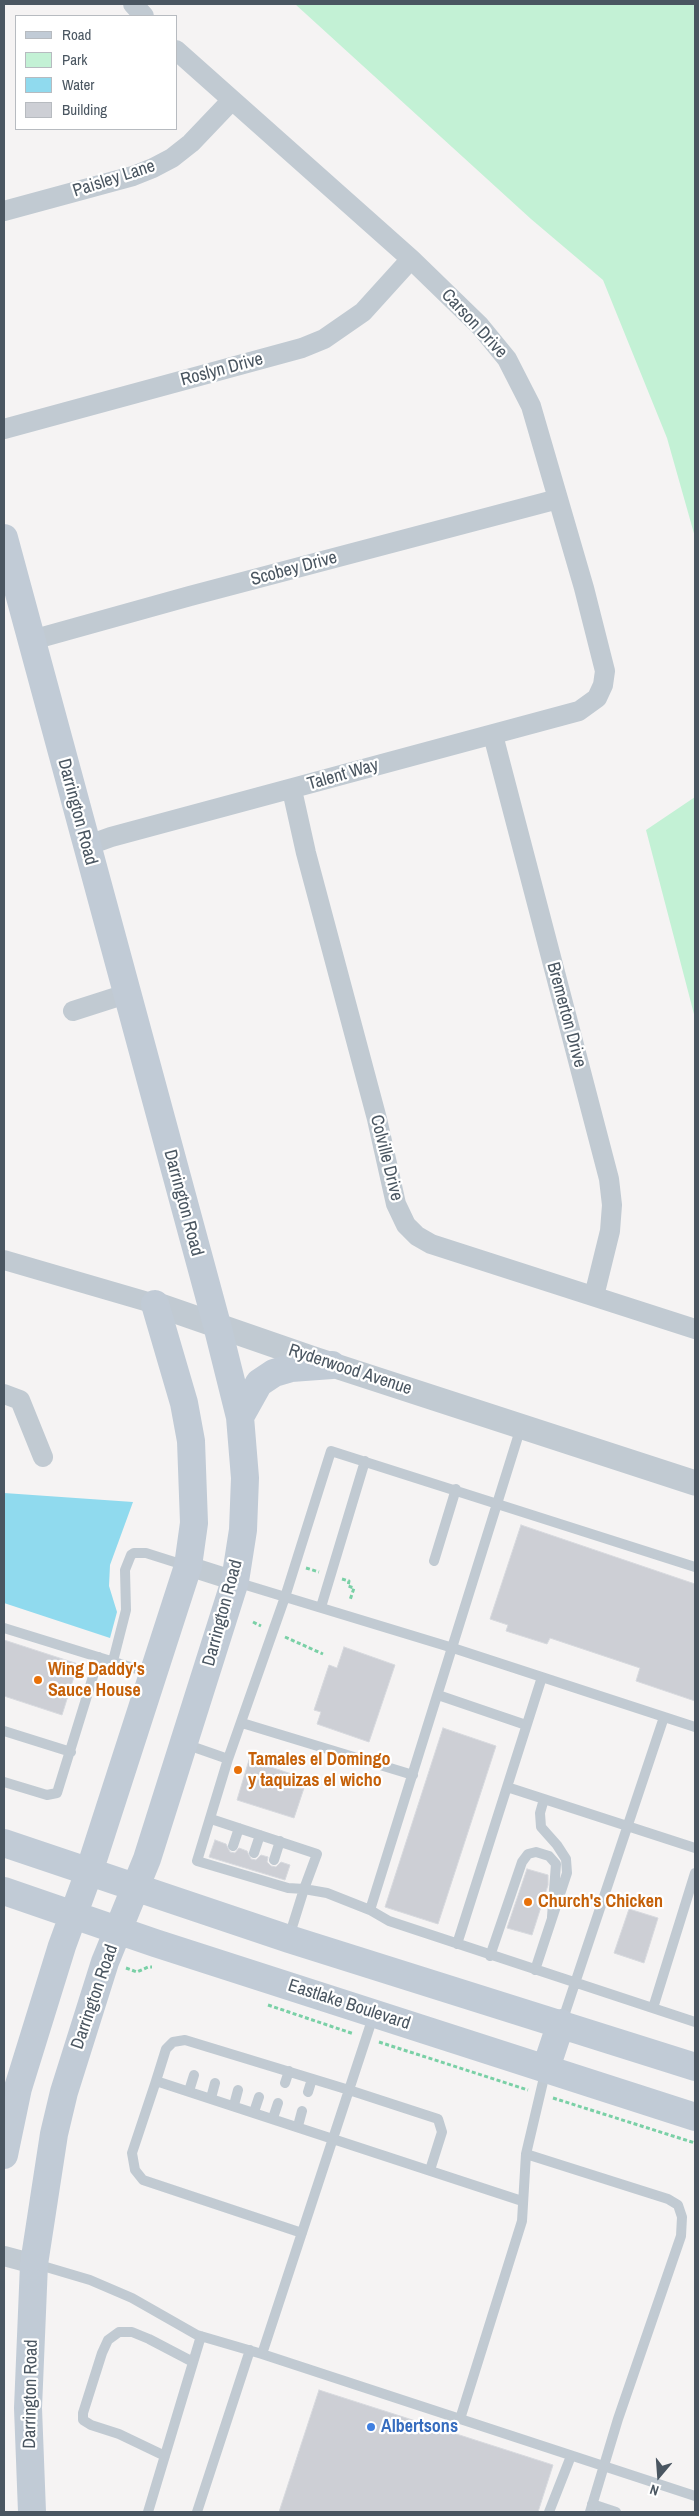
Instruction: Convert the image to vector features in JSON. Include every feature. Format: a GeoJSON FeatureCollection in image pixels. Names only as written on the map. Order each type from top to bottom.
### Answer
{"type":"FeatureCollection","features":[{"type":"Feature","properties":{"kind":"main road","name":"Darrington Road"},"geometry":{"type":"LineString","coordinates":[[4,538],[217,1325],[240,1417],[245,1478],[243,1530],[235,1581],[185,1744],[136,1888],[105,1962],[64,2092],[54,2134],[34,2264],[28,2408],[32,2512]]}},
{"type":"Feature","properties":{"kind":"main road"},"geometry":{"type":"LineString","coordinates":[[4,2155],[18,2088],[188,1566],[194,1523],[191,1441],[184,1403],[155,1304]]}},
{"type":"Feature","properties":{"kind":"main road"},"geometry":{"type":"LineString","coordinates":[[240,1417],[259,1383],[274,1373],[291,1368],[332,1365]]}},
{"type":"Feature","properties":{"kind":"main road"},"geometry":{"type":"LineString","coordinates":[[4,1843],[289,1939],[561,2023],[695,2067]]}},
{"type":"Feature","properties":{"kind":"main road","name":"Eastlake Boulevard"},"geometry":{"type":"LineString","coordinates":[[4,1891],[118,1930],[370,2025],[543,2081],[695,2117]]}},
{"type":"Feature","properties":{"kind":"main road"},"geometry":{"type":"LineString","coordinates":[[543,2081],[561,2023]]}},
{"type":"Feature","properties":{"kind":"street"},"geometry":{"type":"LineString","coordinates":[[133,4],[143,15]]}},
{"type":"Feature","properties":{"kind":"street","name":"Carson Drive"},"geometry":{"type":"LineString","coordinates":[[178,52],[411,259],[480,326],[507,359],[531,406],[584,588],[605,671],[603,686],[597,698]]}},
{"type":"Feature","properties":{"kind":"street","name":"Paisley Lane"},"geometry":{"type":"LineString","coordinates":[[4,211],[133,176],[153,168],[192,143],[232,100]]}},
{"type":"Feature","properties":{"kind":"street","name":"Roslyn Drive"},"geometry":{"type":"LineString","coordinates":[[4,429],[302,348],[324,338],[363,312],[411,259]]}},
{"type":"Feature","properties":{"kind":"street","name":"Scobey Drive"},"geometry":{"type":"LineString","coordinates":[[32,640],[558,499]]}},
{"type":"Feature","properties":{"kind":"street","name":"Talent Way"},"geometry":{"type":"LineString","coordinates":[[86,846],[110,837],[292,790],[578,711],[597,698]]}},
{"type":"Feature","properties":{"kind":"street","name":"Bremerton Drive"},"geometry":{"type":"LineString","coordinates":[[493,735],[610,1179],[612,1205],[610,1231],[594,1296]]}},
{"type":"Feature","properties":{"kind":"street","name":"Colville Drive"},"geometry":{"type":"LineString","coordinates":[[292,790],[306,853],[401,1216],[417,1236],[431,1244],[695,1329]]}},
{"type":"Feature","properties":{"kind":"street"},"geometry":{"type":"LineString","coordinates":[[73,1011],[126,994]]}},
{"type":"Feature","properties":{"kind":"street","name":"Ryderwood Avenue"},"geometry":{"type":"LineString","coordinates":[[4,1260],[155,1304],[332,1365],[695,1483]]}},
{"type":"Feature","properties":{"kind":"street"},"geometry":{"type":"LineString","coordinates":[[4,1394],[20,1400],[43,1457]]}},
{"type":"Feature","properties":{"kind":"street"},"geometry":{"type":"LineString","coordinates":[[188,1566],[235,1581]]}},
{"type":"Feature","properties":{"kind":"street"},"geometry":{"type":"LineString","coordinates":[[4,2256],[34,2264]]}},
{"type":"Feature","properties":{"kind":"lane"},"geometry":{"type":"LineString","coordinates":[[370,1910],[521,1427]]}},
{"type":"Feature","properties":{"kind":"lane"},"geometry":{"type":"LineString","coordinates":[[695,1566],[331,1450],[285,1597],[228,1759],[197,1861],[226,1867],[288,1888],[327,1893],[370,1910],[388,1921],[695,2022]]}},
{"type":"Feature","properties":{"kind":"lane"},"geometry":{"type":"LineString","coordinates":[[321,1607],[365,1461]]}},
{"type":"Feature","properties":{"kind":"lane"},"geometry":{"type":"LineString","coordinates":[[434,1561],[456,1489]]}},
{"type":"Feature","properties":{"kind":"lane"},"geometry":{"type":"LineString","coordinates":[[113,1661],[126,1610],[125,1570],[130,1555],[134,1552],[146,1552],[188,1566]]}},
{"type":"Feature","properties":{"kind":"lane"},"geometry":{"type":"LineString","coordinates":[[235,1581],[542,1676],[695,1727]]}},
{"type":"Feature","properties":{"kind":"lane"},"geometry":{"type":"LineString","coordinates":[[4,1628],[154,1674]]}},
{"type":"Feature","properties":{"kind":"lane"},"geometry":{"type":"LineString","coordinates":[[4,1782],[53,1795],[57,1793],[99,1657]]}},
{"type":"Feature","properties":{"kind":"lane"},"geometry":{"type":"LineString","coordinates":[[457,1944],[542,1676]]}},
{"type":"Feature","properties":{"kind":"lane"},"geometry":{"type":"LineString","coordinates":[[438,1695],[526,1725]]}},
{"type":"Feature","properties":{"kind":"lane"},"geometry":{"type":"LineString","coordinates":[[561,2023],[664,1716]]}},
{"type":"Feature","properties":{"kind":"lane"},"geometry":{"type":"LineString","coordinates":[[242,1723],[413,1775]]}},
{"type":"Feature","properties":{"kind":"lane"},"geometry":{"type":"LineString","coordinates":[[4,1730],[71,1752]]}},
{"type":"Feature","properties":{"kind":"lane"},"geometry":{"type":"LineString","coordinates":[[185,1744],[228,1759]]}},
{"type":"Feature","properties":{"kind":"lane"},"geometry":{"type":"LineString","coordinates":[[507,1787],[695,1848]]}},
{"type":"Feature","properties":{"kind":"lane"},"geometry":{"type":"LineString","coordinates":[[535,1970],[567,1873],[566,1859],[557,1845],[541,1828],[540,1813],[544,1799]]}},
{"type":"Feature","properties":{"kind":"lane"},"geometry":{"type":"LineString","coordinates":[[211,1819],[317,1854],[289,1939]]}},
{"type":"Feature","properties":{"kind":"lane"},"geometry":{"type":"LineString","coordinates":[[233,1846],[238,1828]]}},
{"type":"Feature","properties":{"kind":"lane"},"geometry":{"type":"LineString","coordinates":[[254,1853],[260,1835]]}},
{"type":"Feature","properties":{"kind":"lane"},"geometry":{"type":"LineString","coordinates":[[274,1860],[280,1841]]}},
{"type":"Feature","properties":{"kind":"lane"},"geometry":{"type":"LineString","coordinates":[[490,1956],[522,1862],[528,1854],[536,1852],[549,1856],[556,1864],[552,1916]]}},
{"type":"Feature","properties":{"kind":"lane"},"geometry":{"type":"LineString","coordinates":[[653,2008],[695,1873]]}},
{"type":"Feature","properties":{"kind":"lane"},"geometry":{"type":"LineString","coordinates":[[262,2354],[370,2025]]}},
{"type":"Feature","properties":{"kind":"lane"},"geometry":{"type":"LineString","coordinates":[[302,2233],[143,2180],[135,2170],[132,2153],[166,2049],[173,2042],[185,2040],[201,2050],[226,2052],[438,2119],[442,2132],[430,2170]]}},
{"type":"Feature","properties":{"kind":"lane"},"geometry":{"type":"LineString","coordinates":[[222,2063],[226,2052]]}},
{"type":"Feature","properties":{"kind":"lane"},"geometry":{"type":"LineString","coordinates":[[246,2070],[249,2059]]}},
{"type":"Feature","properties":{"kind":"lane"},"geometry":{"type":"LineString","coordinates":[[266,2077],[270,2065]]}},
{"type":"Feature","properties":{"kind":"lane"},"geometry":{"type":"LineString","coordinates":[[284,2083],[289,2071]]}},
{"type":"Feature","properties":{"kind":"lane"},"geometry":{"type":"LineString","coordinates":[[189,2091],[194,2075]]}},
{"type":"Feature","properties":{"kind":"lane"},"geometry":{"type":"LineString","coordinates":[[308,2092],[312,2078]]}},
{"type":"Feature","properties":{"kind":"lane"},"geometry":{"type":"LineString","coordinates":[[156,2081],[334,2137],[522,2201]]}},
{"type":"Feature","properties":{"kind":"lane"},"geometry":{"type":"LineString","coordinates":[[460,2419],[522,2221],[526,2154],[543,2081]]}},
{"type":"Feature","properties":{"kind":"lane"},"geometry":{"type":"LineString","coordinates":[[211,2098],[215,2083]]}},
{"type":"Feature","properties":{"kind":"lane"},"geometry":{"type":"LineString","coordinates":[[234,2105],[238,2090]]}},
{"type":"Feature","properties":{"kind":"lane"},"geometry":{"type":"LineString","coordinates":[[254,2112],[259,2097]]}},
{"type":"Feature","properties":{"kind":"lane"},"geometry":{"type":"LineString","coordinates":[[273,2118],[278,2103]]}},
{"type":"Feature","properties":{"kind":"lane"},"geometry":{"type":"LineString","coordinates":[[298,2126],[302,2111]]}},
{"type":"Feature","properties":{"kind":"lane"},"geometry":{"type":"LineString","coordinates":[[526,2154],[668,2199],[678,2205],[682,2217],[681,2236],[591,2508],[616,2512]]}},
{"type":"Feature","properties":{"kind":"lane"},"geometry":{"type":"LineString","coordinates":[[34,2264],[90,2280],[132,2298],[201,2336],[250,2350],[695,2496]]}},
{"type":"Feature","properties":{"kind":"lane"},"geometry":{"type":"LineString","coordinates":[[165,2456],[119,2434],[91,2425],[83,2420],[83,2413],[102,2353],[108,2340],[119,2332],[132,2332],[193,2362]]}},
{"type":"Feature","properties":{"kind":"lane"},"geometry":{"type":"LineString","coordinates":[[148,2512],[201,2336]]}},
{"type":"Feature","properties":{"kind":"lane"},"geometry":{"type":"LineString","coordinates":[[197,2512],[250,2350]]}},
{"type":"Feature","properties":{"kind":"lane"},"geometry":{"type":"LineString","coordinates":[[549,2512],[571,2456]]}},
{"type":"Feature","properties":{"kind":"path"},"geometry":{"type":"LineString","coordinates":[[253,1622],[323,1654]]}},
{"type":"Feature","properties":{"kind":"path"},"geometry":{"type":"LineString","coordinates":[[133,1970],[141,1972],[148,1967],[153,1967]]}},
{"type":"Feature","properties":{"kind":"path"},"geometry":{"type":"LineString","coordinates":[[265,2004],[370,2025],[543,2081],[695,2143]]}},
{"type":"Feature","properties":{"kind":"green space"},"geometry":{"type":"Polygon","coordinates":[[[295,4],[695,4],[695,537],[667,438],[603,280],[531,219],[295,4]]]}},
{"type":"Feature","properties":{"kind":"green space"},"geometry":{"type":"Polygon","coordinates":[[[695,797],[695,1018],[646,830],[695,797]]]}},
{"type":"Feature","properties":{"kind":"water"},"geometry":{"type":"Polygon","coordinates":[[[4,1493],[133,1502],[110,1565],[109,1586],[117,1612],[110,1638],[4,1603],[4,1493]]]}},
{"type":"Feature","properties":{"kind":"building"},"geometry":{"type":"Polygon","coordinates":[[[521,1525],[695,1584],[695,1701],[636,1681],[640,1668],[550,1638],[547,1644],[506,1631],[508,1625],[490,1619],[521,1525]]]}},
{"type":"Feature","properties":{"kind":"building","name":"Wing Daddy's Sauce House"},"geometry":{"type":"Polygon","coordinates":[[[4,1640],[78,1664],[62,1715],[4,1696],[4,1640]]]}},
{"type":"Feature","properties":{"kind":"building"},"geometry":{"type":"Polygon","coordinates":[[[344,1647],[395,1665],[369,1742],[317,1724],[321,1712],[314,1710],[329,1665],[337,1668],[344,1647]]]}},
{"type":"Feature","properties":{"kind":"building"},"geometry":{"type":"Polygon","coordinates":[[[443,1728],[496,1746],[438,1924],[385,1907],[443,1728]]]}},
{"type":"Feature","properties":{"kind":"building"},"geometry":{"type":"Polygon","coordinates":[[[249,1760],[307,1779],[294,1818],[237,1800],[249,1760]]]}},
{"type":"Feature","properties":{"kind":"building"},"geometry":{"type":"Polygon","coordinates":[[[215,1840],[226,1844],[230,1852],[235,1853],[239,1848],[247,1851],[251,1859],[256,1860],[261,1855],[268,1857],[267,1862],[271,1866],[276,1867],[281,1862],[290,1865],[285,1880],[209,1857],[215,1840]]]}},
{"type":"Feature","properties":{"kind":"building","name":"Church's Chicken"},"geometry":{"type":"Polygon","coordinates":[[[527,1869],[548,1875],[548,1885],[532,1935],[507,1928],[527,1869]]]}},
{"type":"Feature","properties":{"kind":"building"},"geometry":{"type":"Polygon","coordinates":[[[629,1909],[658,1918],[644,1963],[614,1953],[629,1909]]]}},
{"type":"Feature","properties":{"kind":"building","name":"Albertsons"},"geometry":{"type":"Polygon","coordinates":[[[319,2390],[553,2465],[538,2512],[279,2512],[319,2390]]]}},
{"type":"Feature","properties":{"kind":"place","name":"Wing Daddy's Sauce House"},"geometry":{"type":"Point","coordinates":[38,1680]}},
{"type":"Feature","properties":{"kind":"place","name":"Tamales el Domingo y taquizas el wicho"},"geometry":{"type":"Point","coordinates":[238,1770]}},
{"type":"Feature","properties":{"kind":"place","name":"Church's Chicken"},"geometry":{"type":"Point","coordinates":[528,1902]}},
{"type":"Feature","properties":{"kind":"place","name":"Albertsons"},"geometry":{"type":"Point","coordinates":[371,2427]}}]}
